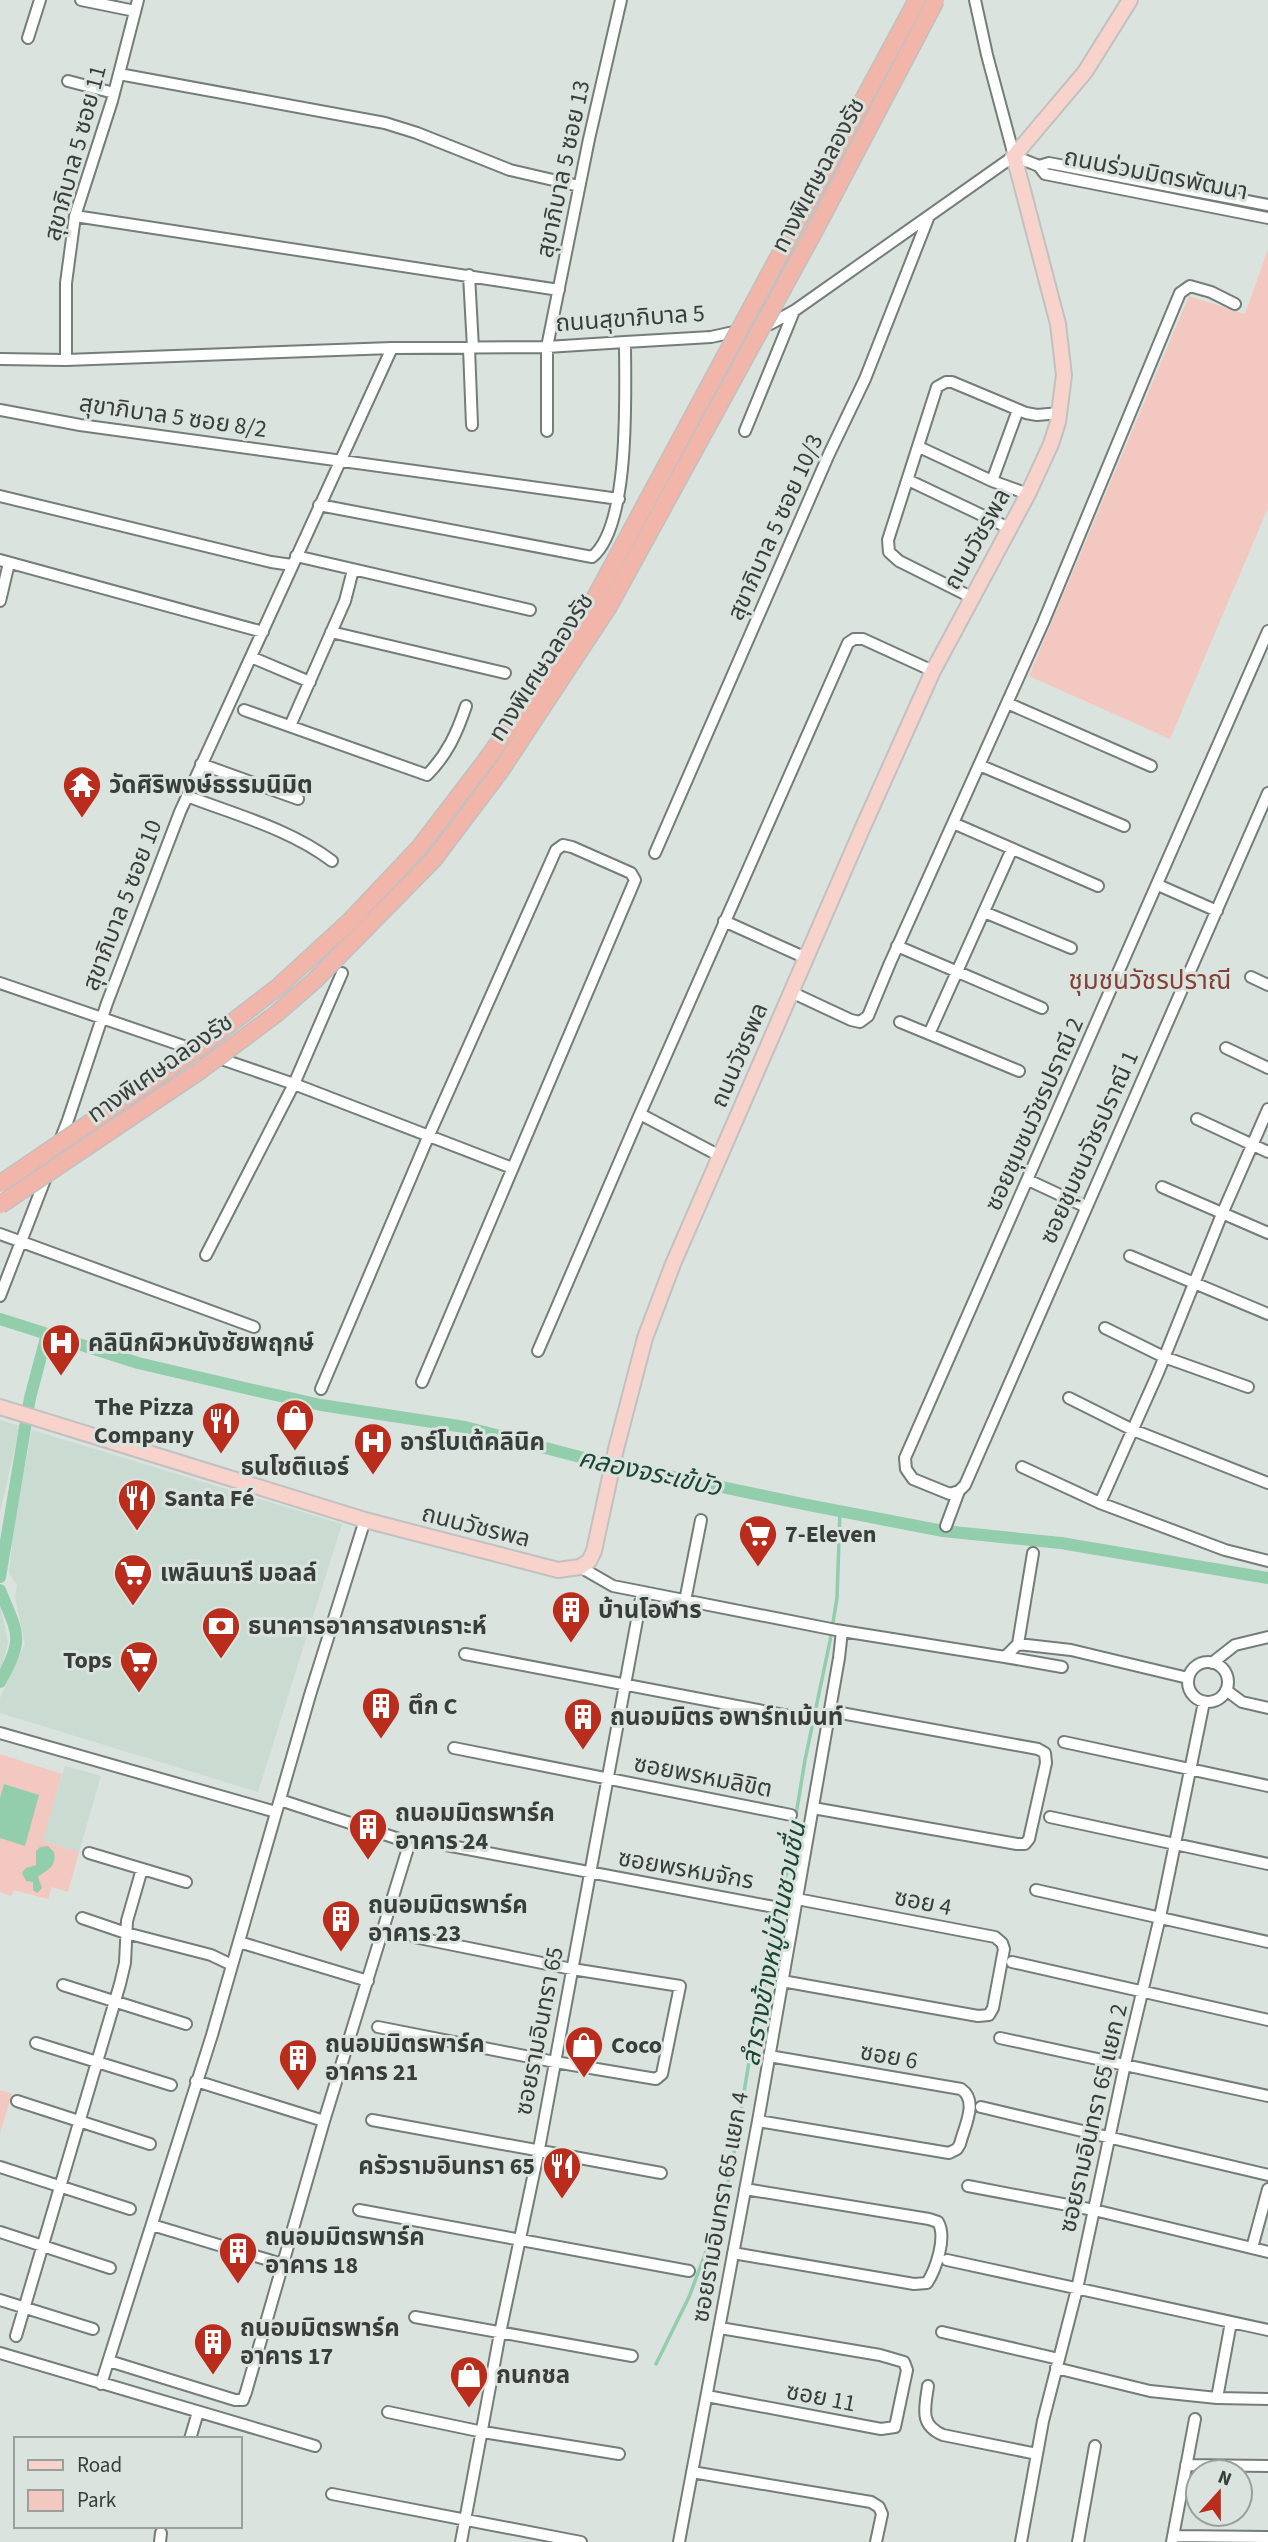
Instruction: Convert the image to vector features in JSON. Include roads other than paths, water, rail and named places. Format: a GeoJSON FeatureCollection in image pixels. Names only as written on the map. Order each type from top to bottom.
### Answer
{"type":"FeatureCollection","features":[{"type":"Feature","properties":{"kind":"highway","name":"ทางพิเศษฉลองรัช"},"geometry":{"type":"LineString","coordinates":[[0,1184],[199,1048],[278,987],[349,922],[419,848],[484,764],[537,689],[596,596],[917,0]]}},
{"type":"Feature","properties":{"kind":"highway","name":"ทางพิเศษฉลองรัช"},"geometry":{"type":"LineString","coordinates":[[0,1205],[201,1070],[275,1014],[314,981],[434,859],[501,770],[609,606],[815,230],[936,0]]}},
{"type":"Feature","properties":{"kind":"main road","name":"ถนนสุขาภิบาล 5"},"geometry":{"type":"LineString","coordinates":[[1014,156],[1085,72],[1130,0]]}},
{"type":"Feature","properties":{"kind":"main road","name":"ถนนวัชรพล"},"geometry":{"type":"LineString","coordinates":[[0,1407],[365,1520],[558,1570],[580,1567],[589,1561],[594,1551],[616,1449],[652,1317],[791,992],[933,671],[1028,494],[1051,444],[1060,413],[1064,375],[1058,324],[1014,156]]}},
{"type":"Feature","properties":{"kind":"street"},"geometry":{"type":"LineString","coordinates":[[27,38],[40,0]]}},
{"type":"Feature","properties":{"kind":"street"},"geometry":{"type":"LineString","coordinates":[[81,0],[137,6]]}},
{"type":"Feature","properties":{"kind":"street","name":"สุขาภิบาล 5 ซอย 13"},"geometry":{"type":"LineString","coordinates":[[547,431],[547,347],[579,186],[621,0]]}},
{"type":"Feature","properties":{"kind":"street","name":"ถนนวัชรพล"},"geometry":{"type":"LineString","coordinates":[[975,0],[1014,156]]}},
{"type":"Feature","properties":{"kind":"street","name":"สุขาภิบาล 5 ซอย 11"},"geometry":{"type":"LineString","coordinates":[[66,360],[66,283],[75,216],[114,93],[137,6]]}},
{"type":"Feature","properties":{"kind":"street"},"geometry":{"type":"LineString","coordinates":[[119,74],[385,123],[510,170],[579,186]]}},
{"type":"Feature","properties":{"kind":"street"},"geometry":{"type":"LineString","coordinates":[[68,80],[114,93]]}},
{"type":"Feature","properties":{"kind":"street","name":"ถนนร่วมมิตรพัฒนา"},"geometry":{"type":"LineString","coordinates":[[1014,156],[1039,166],[1045,174],[1268,218]]}},
{"type":"Feature","properties":{"kind":"street","name":"ถนนสุขาภิบาล 5"},"geometry":{"type":"LineString","coordinates":[[0,359],[66,360],[392,348],[547,347],[711,337],[770,324],[794,311],[1014,156]]}},
{"type":"Feature","properties":{"kind":"street","name":"ถนนร่วมมิตรพัฒนา"},"geometry":{"type":"LineString","coordinates":[[1039,166],[1049,163],[1268,205]]}},
{"type":"Feature","properties":{"kind":"street"},"geometry":{"type":"LineString","coordinates":[[75,216],[559,290]]}},
{"type":"Feature","properties":{"kind":"street","name":"สุขาภิบาล 5 ซอย 10/3"},"geometry":{"type":"LineString","coordinates":[[655,853],[823,467],[865,379],[929,216]]}},
{"type":"Feature","properties":{"kind":"street"},"geometry":{"type":"LineString","coordinates":[[469,275],[472,425]]}},
{"type":"Feature","properties":{"kind":"street"},"geometry":{"type":"LineString","coordinates":[[791,992],[859,1022],[868,1016],[1007,703],[1134,408],[1180,293],[1190,286],[1212,292],[1235,304]]}},
{"type":"Feature","properties":{"kind":"street"},"geometry":{"type":"LineString","coordinates":[[744,431],[794,311]]}},
{"type":"Feature","properties":{"kind":"street"},"geometry":{"type":"LineString","coordinates":[[319,505],[592,557],[601,550],[619,499],[625,427],[625,342]]}},
{"type":"Feature","properties":{"kind":"street","name":"สุขาภิบาล 5 ซอย 10"},"geometry":{"type":"LineString","coordinates":[[0,1296],[68,1120],[153,876],[201,764],[392,348]]}},
{"type":"Feature","properties":{"kind":"street"},"geometry":{"type":"LineString","coordinates":[[971,597],[899,561],[889,552],[888,540],[937,387],[946,382],[957,383],[1018,410],[1037,415],[1060,413]]}},
{"type":"Feature","properties":{"kind":"street","name":"สุขาภิบาล 5 ซอย 8/2"},"geometry":{"type":"LineString","coordinates":[[0,410],[80,425],[619,499]]}},
{"type":"Feature","properties":{"kind":"street"},"geometry":{"type":"LineString","coordinates":[[992,481],[1018,410]]}},
{"type":"Feature","properties":{"kind":"street"},"geometry":{"type":"LineString","coordinates":[[919,447],[992,481],[1028,494]]}},
{"type":"Feature","properties":{"kind":"street"},"geometry":{"type":"LineString","coordinates":[[908,480],[1009,528]]}},
{"type":"Feature","properties":{"kind":"street"},"geometry":{"type":"LineString","coordinates":[[0,496],[271,562],[294,560],[353,570],[530,610]]}},
{"type":"Feature","properties":{"kind":"street"},"geometry":{"type":"LineString","coordinates":[[0,601],[5,561],[263,632]]}},
{"type":"Feature","properties":{"kind":"street"},"geometry":{"type":"LineString","coordinates":[[290,726],[345,601],[353,570]]}},
{"type":"Feature","properties":{"kind":"street","name":"ซอยชุมชนวัชรปราณี 2"},"geometry":{"type":"LineString","coordinates":[[959,1491],[950,1493],[913,1479],[906,1469],[905,1458],[1268,631]]}},
{"type":"Feature","properties":{"kind":"street"},"geometry":{"type":"LineString","coordinates":[[331,632],[505,673]]}},
{"type":"Feature","properties":{"kind":"street"},"geometry":{"type":"LineString","coordinates":[[538,1351],[848,643],[854,639],[863,639],[933,671]]}},
{"type":"Feature","properties":{"kind":"street"},"geometry":{"type":"LineString","coordinates":[[251,657],[310,682]]}},
{"type":"Feature","properties":{"kind":"street"},"geometry":{"type":"LineString","coordinates":[[1007,703],[1151,766]]}},
{"type":"Feature","properties":{"kind":"street"},"geometry":{"type":"LineString","coordinates":[[244,710],[427,775],[442,761],[467,706]]}},
{"type":"Feature","properties":{"kind":"street"},"geometry":{"type":"LineString","coordinates":[[201,764],[298,799]]}},
{"type":"Feature","properties":{"kind":"street"},"geometry":{"type":"LineString","coordinates":[[979,765],[1124,826]]}},
{"type":"Feature","properties":{"kind":"street","name":"ซอยชุมชนวัชรปราณี 1"},"geometry":{"type":"LineString","coordinates":[[946,1526],[959,1491],[965,1485],[1268,793]]}},
{"type":"Feature","properties":{"kind":"street"},"geometry":{"type":"LineString","coordinates":[[187,796],[287,834],[313,846],[332,862]]}},
{"type":"Feature","properties":{"kind":"street"},"geometry":{"type":"LineString","coordinates":[[953,823],[1098,886]]}},
{"type":"Feature","properties":{"kind":"street"},"geometry":{"type":"LineString","coordinates":[[321,1389],[429,1135],[556,850],[563,845],[631,873],[635,880],[422,1382]]}},
{"type":"Feature","properties":{"kind":"street"},"geometry":{"type":"LineString","coordinates":[[929,1034],[1012,849]]}},
{"type":"Feature","properties":{"kind":"street"},"geometry":{"type":"LineString","coordinates":[[1158,885],[1217,911]]}},
{"type":"Feature","properties":{"kind":"street"},"geometry":{"type":"LineString","coordinates":[[984,912],[1071,948]]}},
{"type":"Feature","properties":{"kind":"street"},"geometry":{"type":"LineString","coordinates":[[724,921],[806,958]]}},
{"type":"Feature","properties":{"kind":"street"},"geometry":{"type":"LineString","coordinates":[[897,946],[1042,1009]]}},
{"type":"Feature","properties":{"kind":"street"},"geometry":{"type":"LineString","coordinates":[[206,1255],[294,1084],[342,973]]}},
{"type":"Feature","properties":{"kind":"street"},"geometry":{"type":"LineString","coordinates":[[1251,978],[1268,985]]}},
{"type":"Feature","properties":{"kind":"street"},"geometry":{"type":"LineString","coordinates":[[0,983],[294,1084],[512,1168]]}},
{"type":"Feature","properties":{"kind":"street"},"geometry":{"type":"LineString","coordinates":[[900,1022],[1019,1071]]}},
{"type":"Feature","properties":{"kind":"street"},"geometry":{"type":"LineString","coordinates":[[1226,1048],[1268,1068]]}},
{"type":"Feature","properties":{"kind":"street"},"geometry":{"type":"LineString","coordinates":[[1100,1503],[1268,1109]]}},
{"type":"Feature","properties":{"kind":"street"},"geometry":{"type":"LineString","coordinates":[[640,1114],[720,1156]]}},
{"type":"Feature","properties":{"kind":"street"},"geometry":{"type":"LineString","coordinates":[[1197,1119],[1268,1152]]}},
{"type":"Feature","properties":{"kind":"street"},"geometry":{"type":"LineString","coordinates":[[1028,1180],[1086,1207]]}},
{"type":"Feature","properties":{"kind":"street"},"geometry":{"type":"LineString","coordinates":[[1161,1187],[1268,1233]]}},
{"type":"Feature","properties":{"kind":"street"},"geometry":{"type":"LineString","coordinates":[[0,1234],[254,1327]]}},
{"type":"Feature","properties":{"kind":"street"},"geometry":{"type":"LineString","coordinates":[[1130,1256],[1268,1314]]}},
{"type":"Feature","properties":{"kind":"street"},"geometry":{"type":"LineString","coordinates":[[1105,1328],[1164,1357],[1248,1387]]}},
{"type":"Feature","properties":{"kind":"street"},"geometry":{"type":"LineString","coordinates":[[1069,1398],[1133,1430],[1268,1483]]}},
{"type":"Feature","properties":{"kind":"street"},"geometry":{"type":"LineString","coordinates":[[1022,1467],[1100,1503],[1225,1550],[1268,1561]]}},
{"type":"Feature","properties":{"kind":"street"},"geometry":{"type":"LineString","coordinates":[[101,2384],[232,1965],[365,1520]]}},
{"type":"Feature","properties":{"kind":"street"},"geometry":{"type":"LineString","coordinates":[[685,1601],[701,1520]]}},
{"type":"Feature","properties":{"kind":"street"},"geometry":{"type":"LineString","coordinates":[[1004,1657],[1018,1644],[1033,1553]]}},
{"type":"Feature","properties":{"kind":"street"},"geometry":{"type":"LineString","coordinates":[[580,1567],[613,1586],[642,1593],[839,1631],[1062,1667]]}},
{"type":"Feature","properties":{"kind":"street","name":"ซอยรามอินทรา 65"},"geometry":{"type":"LineString","coordinates":[[461,2542],[500,2333],[539,2149],[642,1593]]}},
{"type":"Feature","properties":{"kind":"street","name":"ซอยรามอินทรา 65 แยก 4"},"geometry":{"type":"LineString","coordinates":[[680,2542],[758,2122],[830,1711],[839,1631]]}},
{"type":"Feature","properties":{"kind":"street"},"geometry":{"type":"LineString","coordinates":[[1212,1663],[1224,1670],[1227,1690],[1217,1700],[1204,1702],[1193,1696],[1187,1685],[1194,1667],[1212,1663],[1235,1645],[1268,1637]]}},
{"type":"Feature","properties":{"kind":"street"},"geometry":{"type":"LineString","coordinates":[[1018,1644],[1071,1650],[1188,1678]]}},
{"type":"Feature","properties":{"kind":"street"},"geometry":{"type":"LineString","coordinates":[[465,1654],[805,1719]]}},
{"type":"Feature","properties":{"kind":"street"},"geometry":{"type":"LineString","coordinates":[[1227,1690],[1233,1698],[1242,1702],[1268,1708]]}},
{"type":"Feature","properties":{"kind":"street","name":"ซอยรามอินทรา 65 แยก 2"},"geometry":{"type":"LineString","coordinates":[[1021,2542],[1037,2454],[1077,2289],[1108,2137],[1160,1917],[1204,1702]]}},
{"type":"Feature","properties":{"kind":"street"},"geometry":{"type":"LineString","coordinates":[[813,1808],[1025,1844],[1029,1839],[1046,1763],[1045,1754],[1038,1749],[830,1711]]}},
{"type":"Feature","properties":{"kind":"street"},"geometry":{"type":"LineString","coordinates":[[0,1733],[276,1812]]}},
{"type":"Feature","properties":{"kind":"street"},"geometry":{"type":"LineString","coordinates":[[1064,1742],[1268,1786]]}},
{"type":"Feature","properties":{"kind":"street","name":"ซอยพรหมลิขิต"},"geometry":{"type":"LineString","coordinates":[[454,1748],[790,1815]]}},
{"type":"Feature","properties":{"kind":"street"},"geometry":{"type":"LineString","coordinates":[[109,2361],[234,2400],[243,2400],[407,1844],[405,1841],[280,1800]]}},
{"type":"Feature","properties":{"kind":"street"},"geometry":{"type":"LineString","coordinates":[[1051,1817],[1268,1864]]}},
{"type":"Feature","properties":{"kind":"street","name":"ซอยพรหมจักร"},"geometry":{"type":"LineString","coordinates":[[446,1845],[774,1907]]}},
{"type":"Feature","properties":{"kind":"street"},"geometry":{"type":"LineString","coordinates":[[89,1853],[186,1882]]}},
{"type":"Feature","properties":{"kind":"street"},"geometry":{"type":"LineString","coordinates":[[16,2336],[115,2002],[125,1963],[126,1933],[142,1869]]}},
{"type":"Feature","properties":{"kind":"street"},"geometry":{"type":"LineString","coordinates":[[1037,1889],[1268,1942]]}},
{"type":"Feature","properties":{"kind":"street","name":"ซอย 4"},"geometry":{"type":"LineString","coordinates":[[782,1981],[978,2016],[989,2015],[993,2008],[1004,1949],[1002,1942],[995,1937],[797,1899]]}},
{"type":"Feature","properties":{"kind":"street"},"geometry":{"type":"LineString","coordinates":[[82,1918],[126,1933],[211,1955],[232,1965]]}},
{"type":"Feature","properties":{"kind":"street"},"geometry":{"type":"LineString","coordinates":[[378,2027],[656,2079],[662,2074],[680,1986],[572,1969],[414,1937]]}},
{"type":"Feature","properties":{"kind":"street"},"geometry":{"type":"LineString","coordinates":[[239,1942],[368,1981]]}},
{"type":"Feature","properties":{"kind":"street"},"geometry":{"type":"LineString","coordinates":[[1012,1962],[1268,2020]]}},
{"type":"Feature","properties":{"kind":"street"},"geometry":{"type":"LineString","coordinates":[[63,1986],[186,2024]]}},
{"type":"Feature","properties":{"kind":"street"},"geometry":{"type":"LineString","coordinates":[[1000,2038],[1268,2096]]}},
{"type":"Feature","properties":{"kind":"street"},"geometry":{"type":"LineString","coordinates":[[36,2043],[171,2085]]}},
{"type":"Feature","properties":{"kind":"street","name":"ซอย 6"},"geometry":{"type":"LineString","coordinates":[[758,2122],[949,2153],[957,2149],[971,2104],[969,2097],[961,2089],[769,2056]]}},
{"type":"Feature","properties":{"kind":"street"},"geometry":{"type":"LineString","coordinates":[[196,2081],[324,2121]]}},
{"type":"Feature","properties":{"kind":"street"},"geometry":{"type":"LineString","coordinates":[[18,2101],[150,2144]]}},
{"type":"Feature","properties":{"kind":"street"},"geometry":{"type":"LineString","coordinates":[[981,2107],[1268,2175]]}},
{"type":"Feature","properties":{"kind":"street"},"geometry":{"type":"LineString","coordinates":[[372,2120],[661,2173]]}},
{"type":"Feature","properties":{"kind":"street"},"geometry":{"type":"LineString","coordinates":[[0,2167],[130,2209]]}},
{"type":"Feature","properties":{"kind":"street"},"geometry":{"type":"LineString","coordinates":[[968,2186],[1094,2210],[1268,2252]]}},
{"type":"Feature","properties":{"kind":"street"},"geometry":{"type":"LineString","coordinates":[[733,2253],[914,2284],[927,2283],[942,2257],[942,2233],[938,2222],[745,2189]]}},
{"type":"Feature","properties":{"kind":"street"},"geometry":{"type":"LineString","coordinates":[[1252,2248],[1268,2189]]}},
{"type":"Feature","properties":{"kind":"street"},"geometry":{"type":"LineString","coordinates":[[359,2210],[689,2271]]}},
{"type":"Feature","properties":{"kind":"street"},"geometry":{"type":"LineString","coordinates":[[152,2225],[282,2264]]}},
{"type":"Feature","properties":{"kind":"street"},"geometry":{"type":"LineString","coordinates":[[0,2232],[110,2268]]}},
{"type":"Feature","properties":{"kind":"street"},"geometry":{"type":"LineString","coordinates":[[942,2257],[1268,2330]]}},
{"type":"Feature","properties":{"kind":"street"},"geometry":{"type":"LineString","coordinates":[[0,2300],[93,2329]]}},
{"type":"Feature","properties":{"kind":"street"},"geometry":{"type":"LineString","coordinates":[[415,2317],[632,2356]]}},
{"type":"Feature","properties":{"kind":"street"},"geometry":{"type":"LineString","coordinates":[[1217,2398],[1231,2322]]}},
{"type":"Feature","properties":{"kind":"street","name":"ซอย 11"},"geometry":{"type":"LineString","coordinates":[[707,2396],[887,2430],[895,2427],[907,2370],[904,2362],[895,2358],[720,2328]]}},
{"type":"Feature","properties":{"kind":"street"},"geometry":{"type":"LineString","coordinates":[[942,2332],[1150,2392],[1268,2399]]}},
{"type":"Feature","properties":{"kind":"street"},"geometry":{"type":"LineString","coordinates":[[0,2353],[315,2446]]}},
{"type":"Feature","properties":{"kind":"street"},"geometry":{"type":"LineString","coordinates":[[928,2386],[925,2409],[926,2423],[931,2430],[943,2435],[1037,2454]]}},
{"type":"Feature","properties":{"kind":"street"},"geometry":{"type":"LineString","coordinates":[[191,2437],[198,2412]]}},
{"type":"Feature","properties":{"kind":"street"},"geometry":{"type":"LineString","coordinates":[[388,2412],[483,2432],[619,2454]]}},
{"type":"Feature","properties":{"kind":"street"},"geometry":{"type":"LineString","coordinates":[[1187,2458],[1195,2419]]}},
{"type":"Feature","properties":{"kind":"street"},"geometry":{"type":"LineString","coordinates":[[1078,2542],[1095,2445]]}},
{"type":"Feature","properties":{"kind":"street"},"geometry":{"type":"LineString","coordinates":[[692,2472],[871,2502],[879,2507],[881,2514],[876,2541]]}},
{"type":"Feature","properties":{"kind":"street"},"geometry":{"type":"LineString","coordinates":[[1184,2476],[1172,2539],[1268,2537]]}},
{"type":"Feature","properties":{"kind":"street"},"geometry":{"type":"LineString","coordinates":[[332,2494],[581,2542]]}},
{"type":"Feature","properties":{"kind":"waterway","name":"คลองจระเข้บัว"},"geometry":{"type":"LineString","coordinates":[[0,1319],[138,1363],[249,1389],[321,1405],[465,1427],[584,1458],[803,1504],[943,1531],[1061,1543],[1268,1578]]}},
{"type":"Feature","properties":{"kind":"waterway"},"geometry":{"type":"LineString","coordinates":[[0,1577],[30,1398],[47,1334]]}},
{"type":"Feature","properties":{"kind":"waterway","name":"ลำรางข้างหมู่บ้านชวนชื่น"},"geometry":{"type":"LineString","coordinates":[[656,2364],[689,2297],[713,2233],[731,2171],[805,1760],[830,1641],[837,1598],[840,1511]]}},
{"type":"Feature","properties":{"kind":"waterway"},"geometry":{"type":"LineString","coordinates":[[0,1590],[16,1636],[13,1655],[0,1682]]}},
{"type":"Feature","properties":{"kind":"place","name":"วัดศิริพงษ์ธรรมนิมิต"},"geometry":{"type":"Point","coordinates":[82,819]}},
{"type":"Feature","properties":{"kind":"place","name":"คลินิกผิวหนังชัยพฤกษ์"},"geometry":{"type":"Point","coordinates":[61,1377]}},
{"type":"Feature","properties":{"kind":"place","name":"ธนโชติแอร์"},"geometry":{"type":"Point","coordinates":[295,1452]}},
{"type":"Feature","properties":{"kind":"place","name":"The Pizza Company"},"geometry":{"type":"Point","coordinates":[221,1455]}},
{"type":"Feature","properties":{"kind":"place","name":"อาร์โบเต้คลินิค"},"geometry":{"type":"Point","coordinates":[373,1476]}},
{"type":"Feature","properties":{"kind":"place","name":"Santa Fé"},"geometry":{"type":"Point","coordinates":[137,1532]}},
{"type":"Feature","properties":{"kind":"place","name":"7-Eleven"},"geometry":{"type":"Point","coordinates":[758,1568]}},
{"type":"Feature","properties":{"kind":"place","name":"เพลินนารี มอลล์"},"geometry":{"type":"Point","coordinates":[133,1607]}},
{"type":"Feature","properties":{"kind":"place","name":"บ้านโอฬาร"},"geometry":{"type":"Point","coordinates":[571,1644]}},
{"type":"Feature","properties":{"kind":"place","name":"ธนาคารอาคารสงเคราะห์"},"geometry":{"type":"Point","coordinates":[221,1660]}},
{"type":"Feature","properties":{"kind":"place","name":"Tops"},"geometry":{"type":"Point","coordinates":[139,1694]}},
{"type":"Feature","properties":{"kind":"place","name":"ตึก C"},"geometry":{"type":"Point","coordinates":[381,1740]}},
{"type":"Feature","properties":{"kind":"place","name":"ถนอมมิตร อพาร์ทเม้นท์"},"geometry":{"type":"Point","coordinates":[583,1751]}},
{"type":"Feature","properties":{"kind":"place","name":"ถนอมมิตรพาร์ค อาคาร 24"},"geometry":{"type":"Point","coordinates":[368,1861]}},
{"type":"Feature","properties":{"kind":"place","name":"ถนอมมิตรพาร์ค อาคาร 23"},"geometry":{"type":"Point","coordinates":[341,1953]}},
{"type":"Feature","properties":{"kind":"place","name":"Coco"},"geometry":{"type":"Point","coordinates":[584,2079]}},
{"type":"Feature","properties":{"kind":"place","name":"ถนอมมิตรพาร์ค อาคาร 21"},"geometry":{"type":"Point","coordinates":[298,2092]}},
{"type":"Feature","properties":{"kind":"place","name":"ครัวรามอินทรา 65"},"geometry":{"type":"Point","coordinates":[562,2200]}},
{"type":"Feature","properties":{"kind":"place","name":"ถนอมมิตรพาร์ค อาคาร 18"},"geometry":{"type":"Point","coordinates":[238,2285]}},
{"type":"Feature","properties":{"kind":"place","name":"ถนอมมิตรพาร์ค อาคาร 17"},"geometry":{"type":"Point","coordinates":[213,2376]}},
{"type":"Feature","properties":{"kind":"place","name":"กนกชล"},"geometry":{"type":"Point","coordinates":[469,2409]}},
{"type":"Feature","properties":{"kind":"district","name":"ชุมชนวัชรปราณี"},"geometry":{"type":"Point","coordinates":[1150,980]}}]}
